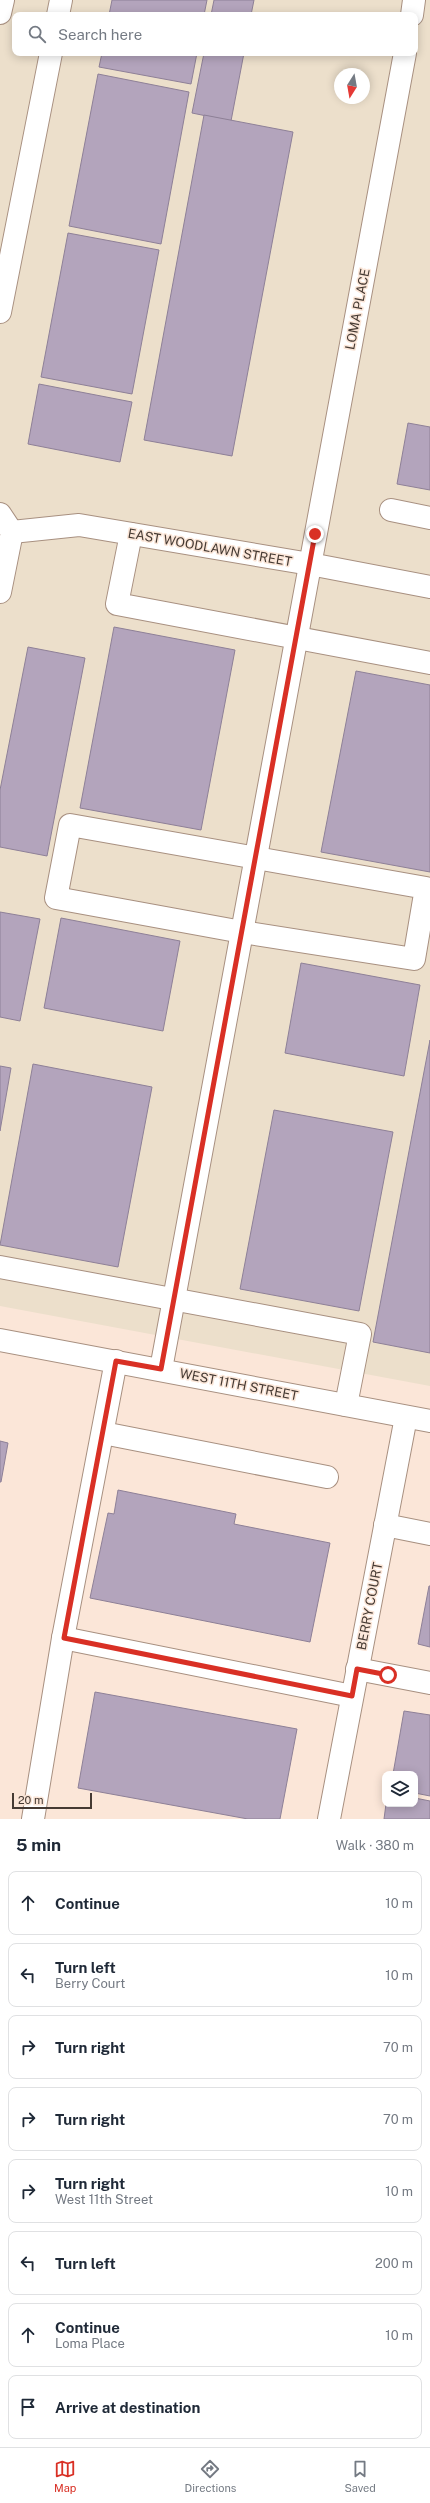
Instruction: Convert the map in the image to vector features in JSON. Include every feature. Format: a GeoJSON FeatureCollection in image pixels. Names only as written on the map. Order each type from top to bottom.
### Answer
{"type":"FeatureCollection","features":[{"type":"Feature","properties":{"kind":"street"},"geometry":{"type":"LineString","coordinates":[[0,13],[2,0]]}},
{"type":"Feature","properties":{"kind":"street"},"geometry":{"type":"LineString","coordinates":[[59,12],[61,0]]}},
{"type":"Feature","properties":{"kind":"street"},"geometry":{"type":"LineString","coordinates":[[412,12],[414,0]]}},
{"type":"Feature","properties":{"kind":"street"},"geometry":{"type":"LineString","coordinates":[[0,312],[50,56]]}},
{"type":"Feature","properties":{"kind":"street","name":"LOMA PLACE"},"geometry":{"type":"LineString","coordinates":[[161,1369],[404,56]]}},
{"type":"Feature","properties":{"kind":"street"},"geometry":{"type":"LineString","coordinates":[[391,510],[430,518]]}},
{"type":"Feature","properties":{"kind":"street"},"geometry":{"type":"LineString","coordinates":[[0,514],[12,532],[0,592]]}},
{"type":"Feature","properties":{"kind":"street","name":"EAST WOODLAWN STREET"},"geometry":{"type":"LineString","coordinates":[[12,532],[79,525],[310,564],[430,587]]}},
{"type":"Feature","properties":{"kind":"street"},"geometry":{"type":"LineString","coordinates":[[131,534],[117,604],[430,663]]}},
{"type":"Feature","properties":{"kind":"street"},"geometry":{"type":"LineString","coordinates":[[70,824],[426,888],[414,959],[242,932],[56,898],[70,824]]}},
{"type":"Feature","properties":{"kind":"street"},"geometry":{"type":"LineString","coordinates":[[0,1267],[360,1334],[346,1405]]}},
{"type":"Feature","properties":{"kind":"street","name":"WEST 11TH STREET"},"geometry":{"type":"LineString","coordinates":[[0,1340],[161,1369],[430,1421]]}},
{"type":"Feature","properties":{"kind":"street"},"geometry":{"type":"LineString","coordinates":[[32,1819],[116,1361]]}},
{"type":"Feature","properties":{"kind":"street","name":"BERRY COURT"},"geometry":{"type":"LineString","coordinates":[[329,1819],[406,1417]]}},
{"type":"Feature","properties":{"kind":"street"},"geometry":{"type":"LineString","coordinates":[[103,1433],[327,1477]]}},
{"type":"Feature","properties":{"kind":"street"},"geometry":{"type":"LineString","coordinates":[[385,1525],[430,1534]]}},
{"type":"Feature","properties":{"kind":"street"},"geometry":{"type":"LineString","coordinates":[[64,1638],[352,1696]]}},
{"type":"Feature","properties":{"kind":"street"},"geometry":{"type":"LineString","coordinates":[[357,1669],[430,1683]]}},
{"type":"Feature","properties":{"kind":"shaded area"},"geometry":{"type":"Polygon","coordinates":[[[0,0],[430,0],[430,1386],[0,1306],[0,0]]]}},
{"type":"Feature","properties":{"kind":"building"},"geometry":{"type":"Polygon","coordinates":[[[112,0],[207,0],[205,12],[110,12],[112,0]]]}},
{"type":"Feature","properties":{"kind":"building"},"geometry":{"type":"Polygon","coordinates":[[[214,0],[254,0],[252,12],[212,12],[214,0]]]}},
{"type":"Feature","properties":{"kind":"building"},"geometry":{"type":"Polygon","coordinates":[[[101,56],[196,56],[191,84],[99,67],[101,56]]]}},
{"type":"Feature","properties":{"kind":"building"},"geometry":{"type":"Polygon","coordinates":[[[203,56],[243,56],[231,121],[192,113],[203,56]]]}},
{"type":"Feature","properties":{"kind":"building"},"geometry":{"type":"Polygon","coordinates":[[[98,74],[189,92],[161,244],[69,226],[98,74]]]}},
{"type":"Feature","properties":{"kind":"building"},"geometry":{"type":"Polygon","coordinates":[[[204,115],[293,132],[232,456],[144,440],[204,115]]]}},
{"type":"Feature","properties":{"kind":"building"},"geometry":{"type":"Polygon","coordinates":[[[68,233],[159,250],[132,394],[41,377],[68,233]]]}},
{"type":"Feature","properties":{"kind":"building"},"geometry":{"type":"Polygon","coordinates":[[[39,384],[132,402],[120,462],[28,444],[39,384]]]}},
{"type":"Feature","properties":{"kind":"building"},"geometry":{"type":"Polygon","coordinates":[[[408,423],[430,427],[430,490],[397,484],[408,423]]]}},
{"type":"Feature","properties":{"kind":"building"},"geometry":{"type":"Polygon","coordinates":[[[114,627],[235,650],[201,830],[80,808],[114,627]]]}},
{"type":"Feature","properties":{"kind":"building"},"geometry":{"type":"Polygon","coordinates":[[[28,647],[85,658],[47,856],[0,847],[0,790],[28,647]]]}},
{"type":"Feature","properties":{"kind":"building"},"geometry":{"type":"Polygon","coordinates":[[[356,671],[430,685],[430,872],[321,852],[356,671]]]}},
{"type":"Feature","properties":{"kind":"building"},"geometry":{"type":"Polygon","coordinates":[[[0,912],[40,919],[20,1021],[0,1017],[0,912]]]}},
{"type":"Feature","properties":{"kind":"building"},"geometry":{"type":"Polygon","coordinates":[[[61,918],[180,941],[163,1031],[44,1008],[61,918]]]}},
{"type":"Feature","properties":{"kind":"building"},"geometry":{"type":"Polygon","coordinates":[[[301,963],[420,985],[404,1076],[285,1053],[301,963]]]}},
{"type":"Feature","properties":{"kind":"building"},"geometry":{"type":"Polygon","coordinates":[[[430,1040],[430,1353],[373,1342],[430,1040]]]}},
{"type":"Feature","properties":{"kind":"building"},"geometry":{"type":"Polygon","coordinates":[[[33,1064],[152,1087],[118,1267],[0,1245],[33,1064]]]}},
{"type":"Feature","properties":{"kind":"building"},"geometry":{"type":"Polygon","coordinates":[[[0,1066],[11,1068],[0,1131],[0,1066]]]}},
{"type":"Feature","properties":{"kind":"building"},"geometry":{"type":"Polygon","coordinates":[[[274,1110],[393,1132],[359,1311],[240,1289],[274,1110]]]}},
{"type":"Feature","properties":{"kind":"building"},"geometry":{"type":"Polygon","coordinates":[[[0,1441],[8,1443],[1,1482],[0,1482],[0,1441]]]}},
{"type":"Feature","properties":{"kind":"building"},"geometry":{"type":"Polygon","coordinates":[[[118,1490],[236,1514],[234,1524],[330,1543],[310,1642],[90,1598],[108,1513],[114,1514],[118,1490]]]}},
{"type":"Feature","properties":{"kind":"building"},"geometry":{"type":"Polygon","coordinates":[[[430,1586],[430,1647],[418,1644],[430,1586]]]}},
{"type":"Feature","properties":{"kind":"building"},"geometry":{"type":"Polygon","coordinates":[[[95,1692],[297,1729],[280,1819],[248,1819],[78,1788],[95,1692]]]}},
{"type":"Feature","properties":{"kind":"building"},"geometry":{"type":"Polygon","coordinates":[[[404,1711],[430,1715],[430,1796],[418,1794],[418,1771],[394,1771],[404,1711]]]}},
{"type":"Feature","properties":{"kind":"building"},"geometry":{"type":"Polygon","coordinates":[[[418,1799],[430,1801],[430,1819],[384,1819],[386,1807],[418,1807],[418,1799]]]}},
{"type":"Feature","properties":{"kind":"route"},"geometry":{"type":"LineString","coordinates":[[315,534],[161,1369],[116,1361],[72,1586],[64,1638],[310,1686],[352,1696],[357,1669],[388,1675]]}}]}
